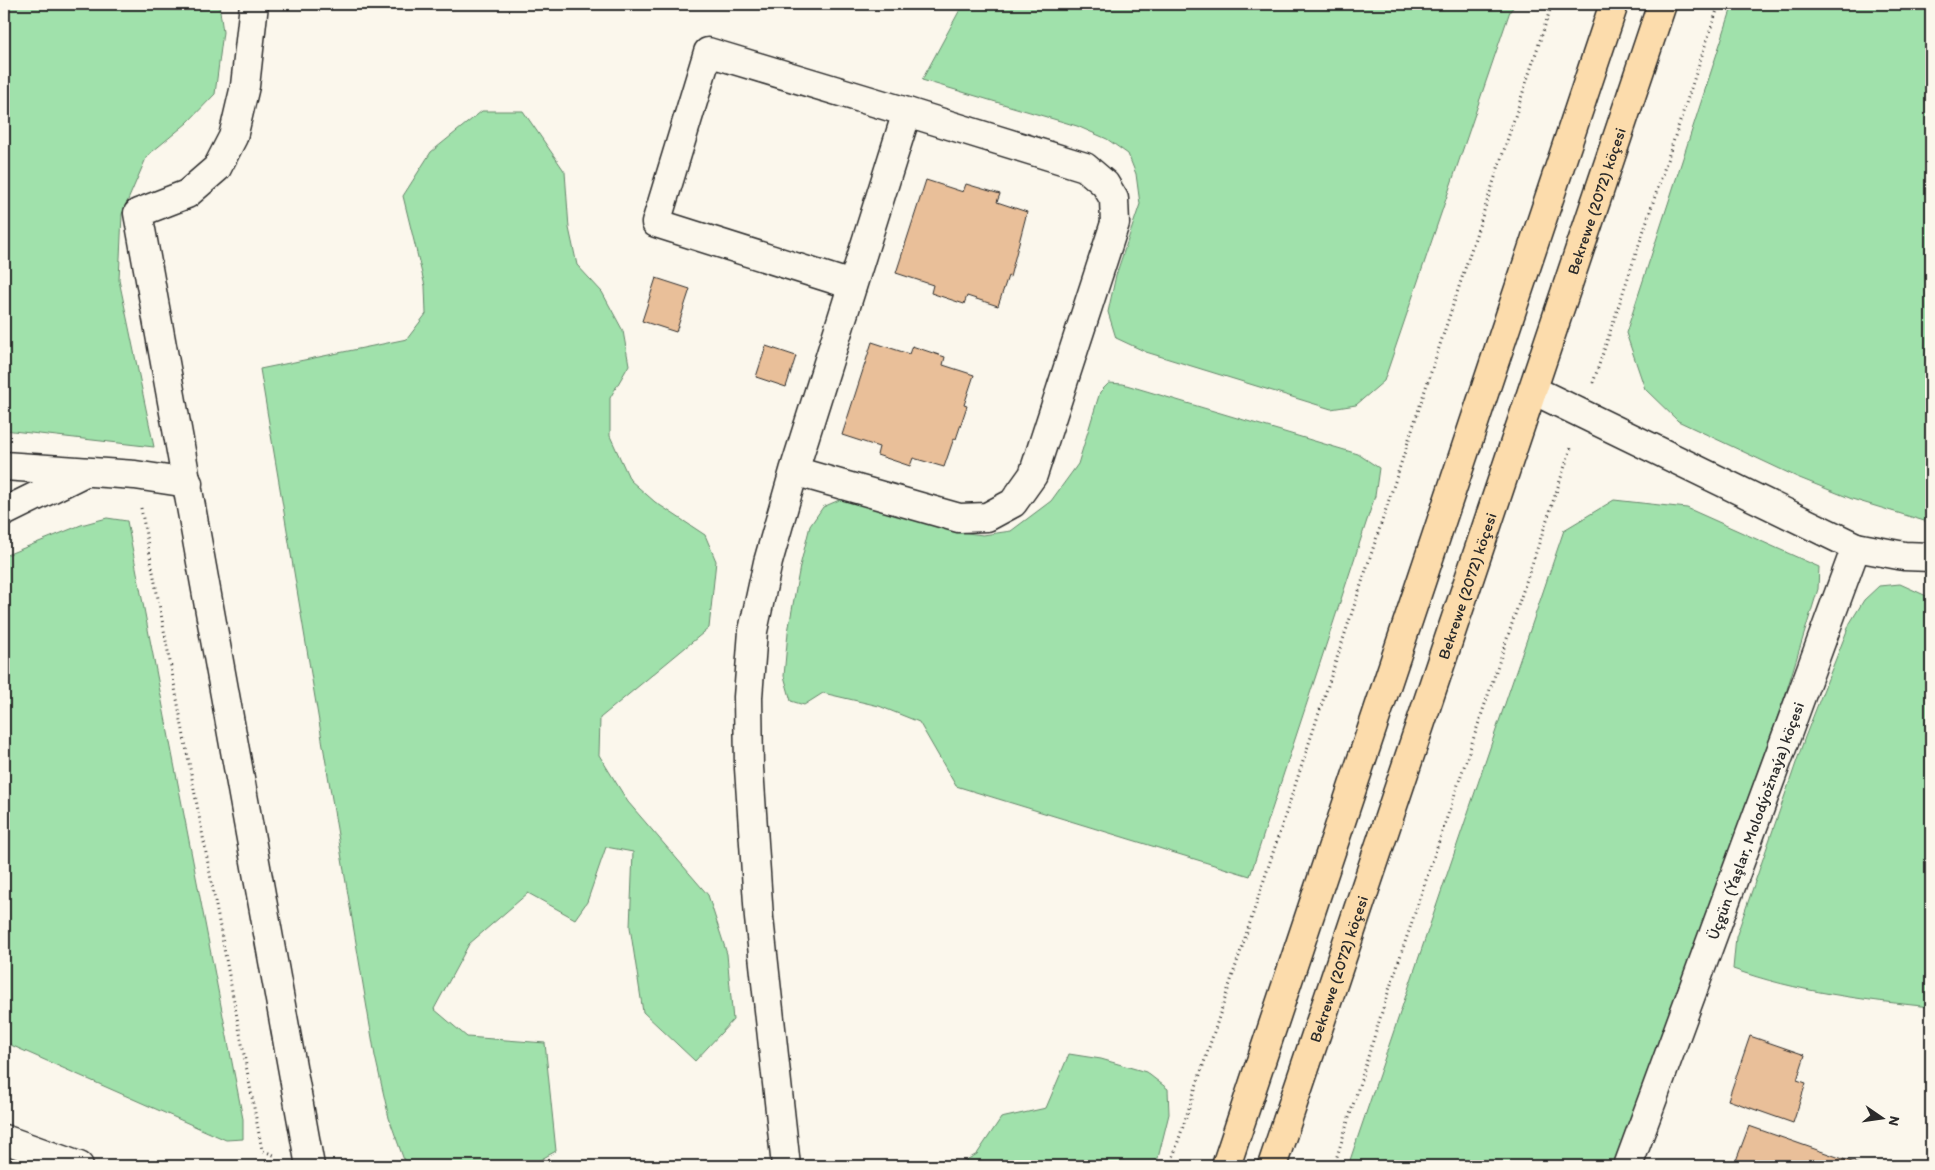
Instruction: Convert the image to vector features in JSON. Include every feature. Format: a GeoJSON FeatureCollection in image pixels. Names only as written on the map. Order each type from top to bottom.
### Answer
{"type":"FeatureCollection","features":[{"type":"Feature","properties":{"kind":"main road"},"geometry":{"type":"LineString","coordinates":[[1226,1166],[1614,4]]}},
{"type":"Feature","properties":{"kind":"main road","name":"Bekrewe (2072) köçesi"},"geometry":{"type":"LineString","coordinates":[[1272,1166],[1662,4]]}},
{"type":"Feature","properties":{"kind":"street"},"geometry":{"type":"LineString","coordinates":[[254,4],[245,86],[232,137],[218,168],[187,194],[138,213],[310,1166]]}},
{"type":"Feature","properties":{"kind":"street"},"geometry":{"type":"LineString","coordinates":[[794,471],[959,518],[988,517],[1013,503],[1033,475],[1115,223],[1114,199],[1105,184],[1086,167],[708,52],[656,223],[852,285]]}},
{"type":"Feature","properties":{"kind":"street"},"geometry":{"type":"LineString","coordinates":[[786,1166],[759,918],[749,768],[748,696],[754,631],[768,562],[794,471],[907,112]]}},
{"type":"Feature","properties":{"kind":"street"},"geometry":{"type":"LineString","coordinates":[[1533,390],[1582,416],[1856,547],[1904,556],[1931,557]]}},
{"type":"Feature","properties":{"kind":"street"},"geometry":{"type":"LineString","coordinates":[[4,466],[83,473],[135,475],[188,483]]}},
{"type":"Feature","properties":{"kind":"street"},"geometry":{"type":"LineString","coordinates":[[4,512],[83,473]]}},
{"type":"Feature","properties":{"kind":"street","name":"Üçgün (Ýaşlar, Molodýožnaýa) köçesi"},"geometry":{"type":"LineString","coordinates":[[1628,1166],[1856,547]]}},
{"type":"Feature","properties":{"kind":"street"},"geometry":{"type":"LineString","coordinates":[[4,1139],[78,1166]]}},
{"type":"Feature","properties":{"kind":"path"},"geometry":{"type":"LineString","coordinates":[[1170,1166],[1552,4]]}},
{"type":"Feature","properties":{"kind":"path"},"geometry":{"type":"LineString","coordinates":[[1334,1166],[1386,999],[1720,4]]}},
{"type":"Feature","properties":{"kind":"path"},"geometry":{"type":"LineString","coordinates":[[135,475],[262,1150],[279,1157]]}},
{"type":"Feature","properties":{"kind":"green space"},"geometry":{"type":"Polygon","coordinates":[[[4,4],[219,4],[223,32],[215,94],[187,123],[147,156],[122,214],[119,280],[154,447],[4,430],[4,4]]]}},
{"type":"Feature","properties":{"kind":"green space"},"geometry":{"type":"Polygon","coordinates":[[[963,4],[1516,4],[1510,11],[1384,381],[1356,405],[1331,409],[1146,352],[1116,338],[1108,312],[1116,275],[1140,204],[1136,174],[1128,154],[1107,139],[1077,126],[922,80],[963,4]]]}},
{"type":"Feature","properties":{"kind":"green space"},"geometry":{"type":"Polygon","coordinates":[[[1733,4],[1931,4],[1931,523],[1852,499],[1797,477],[1678,421],[1645,389],[1626,333],[1733,4]]]}},
{"type":"Feature","properties":{"kind":"green space"},"geometry":{"type":"Polygon","coordinates":[[[482,111],[523,111],[565,172],[569,228],[577,265],[602,292],[623,331],[629,365],[610,398],[610,436],[630,480],[655,502],[705,535],[716,561],[709,628],[600,718],[599,755],[628,802],[708,895],[727,954],[733,1020],[695,1061],[643,1012],[630,927],[633,852],[606,847],[587,902],[575,919],[528,893],[469,944],[434,1009],[467,1037],[545,1043],[556,1151],[529,1166],[408,1166],[405,1163],[389,1118],[375,1056],[260,369],[407,339],[426,314],[425,286],[403,196],[431,152],[482,111]]]}},
{"type":"Feature","properties":{"kind":"green space"},"geometry":{"type":"Polygon","coordinates":[[[1109,383],[1123,384],[1358,454],[1379,468],[1375,496],[1250,876],[956,786],[919,722],[879,706],[823,693],[804,705],[791,701],[784,676],[788,632],[800,566],[810,526],[823,507],[844,498],[959,532],[983,535],[1011,531],[1051,501],[1078,464],[1100,392],[1109,383]]]}},
{"type":"Feature","properties":{"kind":"green space"},"geometry":{"type":"Polygon","coordinates":[[[1614,500],[1687,508],[1819,567],[1818,589],[1785,696],[1615,1166],[1348,1166],[1564,530],[1614,500]]]}},
{"type":"Feature","properties":{"kind":"green space"},"geometry":{"type":"Polygon","coordinates":[[[107,518],[127,521],[243,1119],[243,1139],[226,1140],[4,1042],[4,556],[81,525],[107,518]]]}},
{"type":"Feature","properties":{"kind":"green space"},"geometry":{"type":"Polygon","coordinates":[[[1900,584],[1931,598],[1931,1007],[1831,994],[1782,984],[1733,969],[1736,937],[1805,737],[1850,623],[1864,600],[1879,586],[1900,584]]]}},
{"type":"Feature","properties":{"kind":"green space"},"geometry":{"type":"Polygon","coordinates":[[[1069,1054],[1101,1059],[1146,1072],[1168,1089],[1169,1114],[1156,1166],[956,1166],[977,1154],[1001,1118],[1046,1108],[1069,1054]]]}},
{"type":"Feature","properties":{"kind":"building"},"geometry":{"type":"Polygon","coordinates":[[[926,180],[963,192],[966,184],[1000,194],[997,202],[1027,212],[1010,277],[1008,276],[998,306],[967,296],[964,304],[931,293],[933,285],[896,273],[926,180]]]}},
{"type":"Feature","properties":{"kind":"building"},"geometry":{"type":"Polygon","coordinates":[[[656,278],[690,289],[676,332],[642,321],[656,278]]]}},
{"type":"Feature","properties":{"kind":"building"},"geometry":{"type":"Polygon","coordinates":[[[872,342],[909,354],[912,346],[945,357],[943,365],[974,375],[964,405],[967,406],[944,467],[913,458],[910,466],[877,455],[879,447],[842,435],[872,342]]]}},
{"type":"Feature","properties":{"kind":"building"},"geometry":{"type":"Polygon","coordinates":[[[766,346],[796,356],[786,387],[756,377],[766,346]]]}},
{"type":"Feature","properties":{"kind":"building"},"geometry":{"type":"Polygon","coordinates":[[[1750,1036],[1805,1055],[1797,1080],[1806,1083],[1793,1123],[1728,1100],[1750,1036]]]}},
{"type":"Feature","properties":{"kind":"building"},"geometry":{"type":"Polygon","coordinates":[[[1749,1126],[1863,1166],[1734,1166],[1749,1126]]]}}]}
